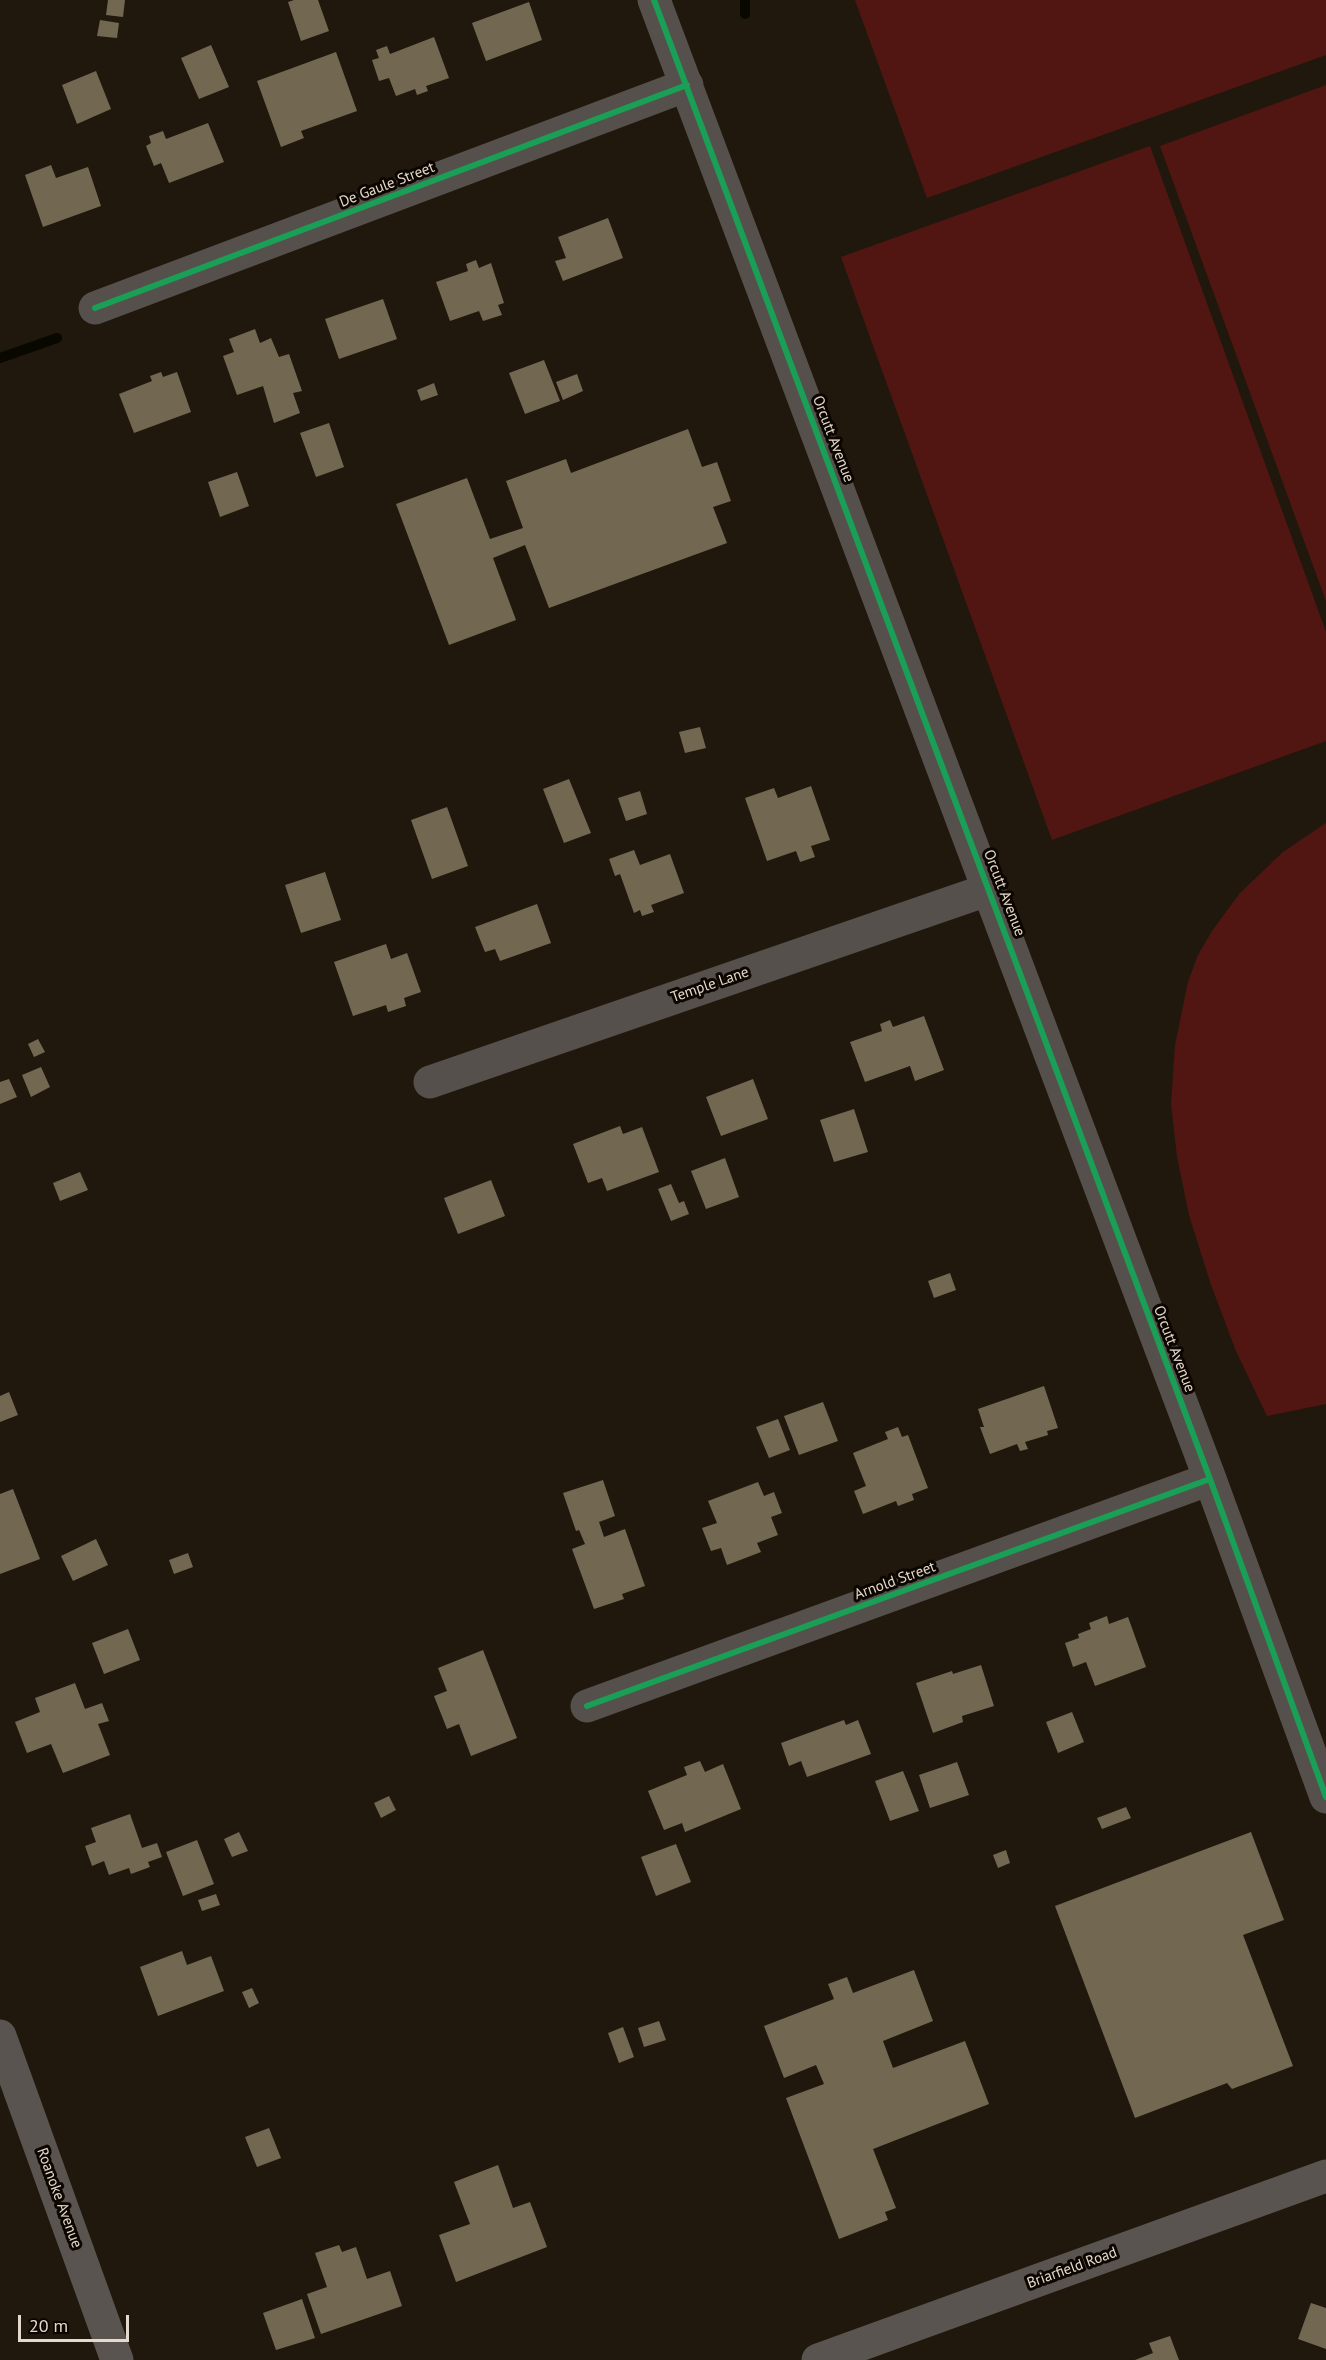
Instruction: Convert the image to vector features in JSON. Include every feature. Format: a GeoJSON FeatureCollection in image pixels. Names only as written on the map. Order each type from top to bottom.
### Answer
{"type":"FeatureCollection","features":[{"type":"Feature","properties":{"kind":"main road","name":"Roanoke Avenue"},"geometry":{"type":"LineString","coordinates":[[0,2036],[117,2360]]}},
{"type":"Feature","properties":{"kind":"main road","name":"Briarfield Road"},"geometry":{"type":"LineString","coordinates":[[818,2360],[1326,2176]]}},
{"type":"Feature","properties":{"kind":"street","name":"Orcutt Avenue"},"geometry":{"type":"LineString","coordinates":[[654,0],[990,889],[1326,1797]]}},
{"type":"Feature","properties":{"kind":"street","name":"De Gaule Street"},"geometry":{"type":"LineString","coordinates":[[95,308],[687,85]]}},
{"type":"Feature","properties":{"kind":"street","name":"Temple Lane"},"geometry":{"type":"LineString","coordinates":[[430,1082],[990,889]]}},
{"type":"Feature","properties":{"kind":"street","name":"Arnold Street"},"geometry":{"type":"LineString","coordinates":[[587,1706],[1210,1479]]}},
{"type":"Feature","properties":{"kind":"shaded area"},"geometry":{"type":"Polygon","coordinates":[[[855,0],[1326,0],[1326,55],[927,198],[855,0]]]}},
{"type":"Feature","properties":{"kind":"shaded area"},"geometry":{"type":"Polygon","coordinates":[[[1326,85],[1326,601],[1160,146],[1326,85]]]}},
{"type":"Feature","properties":{"kind":"shaded area"},"geometry":{"type":"Polygon","coordinates":[[[1150,146],[1326,632],[1326,741],[1052,840],[841,257],[1150,146]]]}},
{"type":"Feature","properties":{"kind":"shaded area"},"geometry":{"type":"Polygon","coordinates":[[[1326,823],[1326,1404],[1267,1416],[1236,1351],[1211,1285],[1189,1215],[1177,1157],[1171,1103],[1175,1045],[1188,982],[1198,955],[1212,931],[1240,893],[1283,852],[1326,823]]]}},
{"type":"Feature","properties":{"kind":"building"},"geometry":{"type":"Polygon","coordinates":[[[108,0],[125,0],[123,17],[106,15],[108,0]]]}},
{"type":"Feature","properties":{"kind":"building"},"geometry":{"type":"Polygon","coordinates":[[[318,0],[329,31],[301,41],[288,2],[318,0]]]}},
{"type":"Feature","properties":{"kind":"building"},"geometry":{"type":"Polygon","coordinates":[[[529,2],[542,40],[486,61],[472,23],[529,2]]]}},
{"type":"Feature","properties":{"kind":"building"},"geometry":{"type":"Polygon","coordinates":[[[100,20],[119,23],[117,38],[97,36],[100,20]]]}},
{"type":"Feature","properties":{"kind":"building"},"geometry":{"type":"Polygon","coordinates":[[[434,37],[449,78],[426,86],[428,91],[417,95],[415,89],[396,96],[389,78],[379,81],[372,60],[379,58],[376,50],[387,46],[390,54],[434,37]]]}},
{"type":"Feature","properties":{"kind":"building"},"geometry":{"type":"Polygon","coordinates":[[[211,45],[229,87],[199,99],[181,58],[211,45]]]}},
{"type":"Feature","properties":{"kind":"building"},"geometry":{"type":"Polygon","coordinates":[[[336,52],[357,111],[301,131],[304,138],[281,147],[257,81],[336,52]]]}},
{"type":"Feature","properties":{"kind":"building"},"geometry":{"type":"Polygon","coordinates":[[[96,71],[111,109],[77,124],[62,85],[96,71]]]}},
{"type":"Feature","properties":{"kind":"building"},"geometry":{"type":"Polygon","coordinates":[[[208,123],[224,162],[169,183],[161,163],[154,166],[146,146],[151,143],[149,136],[163,131],[166,139],[208,123]]]}},
{"type":"Feature","properties":{"kind":"building"},"geometry":{"type":"Polygon","coordinates":[[[51,165],[56,178],[88,167],[101,206],[43,227],[25,175],[51,165]]]}},
{"type":"Feature","properties":{"kind":"building"},"geometry":{"type":"Polygon","coordinates":[[[608,218],[623,258],[563,281],[555,261],[566,258],[558,237],[608,218]]]}},
{"type":"Feature","properties":{"kind":"building"},"geometry":{"type":"Polygon","coordinates":[[[476,260],[479,268],[491,263],[504,303],[498,305],[502,315],[483,321],[479,311],[450,321],[436,282],[468,271],[466,264],[476,260]]]}},
{"type":"Feature","properties":{"kind":"building"},"geometry":{"type":"Polygon","coordinates":[[[383,299],[397,339],[339,359],[325,319],[383,299]]]}},
{"type":"Feature","properties":{"kind":"building"},"geometry":{"type":"Polygon","coordinates":[[[255,329],[260,343],[271,338],[279,357],[289,354],[302,391],[293,393],[300,413],[274,423],[263,386],[237,395],[223,356],[234,352],[229,339],[255,329]]]}},
{"type":"Feature","properties":{"kind":"building"},"geometry":{"type":"Polygon","coordinates":[[[544,360],[560,401],[525,414],[509,373],[544,360]]]}},
{"type":"Feature","properties":{"kind":"building"},"geometry":{"type":"Polygon","coordinates":[[[161,372],[163,377],[177,372],[191,412],[134,433],[119,394],[152,381],[150,376],[161,372]]]}},
{"type":"Feature","properties":{"kind":"building"},"geometry":{"type":"Polygon","coordinates":[[[577,374],[583,391],[563,400],[556,382],[577,374]]]}},
{"type":"Feature","properties":{"kind":"building"},"geometry":{"type":"Polygon","coordinates":[[[434,383],[438,395],[421,401],[417,390],[434,383]]]}},
{"type":"Feature","properties":{"kind":"building"},"geometry":{"type":"Polygon","coordinates":[[[329,423],[344,467],[316,477],[300,433],[329,423]]]}},
{"type":"Feature","properties":{"kind":"building"},"geometry":{"type":"Polygon","coordinates":[[[688,429],[702,467],[717,462],[731,501],[713,507],[727,543],[549,608],[525,545],[493,558],[516,620],[449,645],[396,504],[467,478],[490,539],[523,528],[506,481],[566,459],[571,473],[688,429]]]}},
{"type":"Feature","properties":{"kind":"building"},"geometry":{"type":"Polygon","coordinates":[[[237,472],[249,506],[220,517],[208,482],[237,472]]]}},
{"type":"Feature","properties":{"kind":"building"},"geometry":{"type":"Polygon","coordinates":[[[700,727],[706,748],[685,753],[679,732],[700,727]]]}},
{"type":"Feature","properties":{"kind":"building"},"geometry":{"type":"Polygon","coordinates":[[[569,779],[591,833],[564,843],[543,789],[569,779]]]}},
{"type":"Feature","properties":{"kind":"building"},"geometry":{"type":"Polygon","coordinates":[[[811,786],[830,840],[811,846],[815,857],[800,862],[796,851],[767,861],[745,798],[774,788],[778,798],[811,786]]]}},
{"type":"Feature","properties":{"kind":"building"},"geometry":{"type":"Polygon","coordinates":[[[640,791],[647,814],[626,821],[618,798],[640,791]]]}},
{"type":"Feature","properties":{"kind":"building"},"geometry":{"type":"Polygon","coordinates":[[[447,807],[468,866],[432,879],[411,820],[447,807]]]}},
{"type":"Feature","properties":{"kind":"building"},"geometry":{"type":"Polygon","coordinates":[[[634,850],[640,865],[670,854],[684,893],[651,905],[654,912],[642,916],[640,910],[634,913],[620,874],[615,876],[609,859],[634,850]]]}},
{"type":"Feature","properties":{"kind":"building"},"geometry":{"type":"Polygon","coordinates":[[[325,872],[341,920],[301,933],[285,885],[325,872]]]}},
{"type":"Feature","properties":{"kind":"building"},"geometry":{"type":"Polygon","coordinates":[[[537,904],[551,943],[500,961],[495,949],[485,952],[475,927],[537,904]]]}},
{"type":"Feature","properties":{"kind":"building"},"geometry":{"type":"Polygon","coordinates":[[[386,944],[391,959],[407,953],[421,992],[404,998],[406,1006],[388,1012],[386,1005],[353,1016],[334,962],[386,944]]]}},
{"type":"Feature","properties":{"kind":"building"},"geometry":{"type":"Polygon","coordinates":[[[924,1016],[944,1070],[915,1081],[910,1066],[865,1082],[850,1042],[882,1031],[880,1024],[890,1020],[893,1027],[924,1016]]]}},
{"type":"Feature","properties":{"kind":"building"},"geometry":{"type":"Polygon","coordinates":[[[38,1039],[45,1052],[34,1057],[28,1044],[38,1039]]]}},
{"type":"Feature","properties":{"kind":"building"},"geometry":{"type":"Polygon","coordinates":[[[41,1067],[50,1087],[31,1097],[22,1075],[41,1067]]]}},
{"type":"Feature","properties":{"kind":"building"},"geometry":{"type":"Polygon","coordinates":[[[9,1079],[17,1097],[0,1104],[0,1082],[9,1079]]]}},
{"type":"Feature","properties":{"kind":"building"},"geometry":{"type":"Polygon","coordinates":[[[753,1079],[768,1119],[721,1136],[706,1097],[753,1079]]]}},
{"type":"Feature","properties":{"kind":"building"},"geometry":{"type":"Polygon","coordinates":[[[854,1109],[868,1152],[834,1162],[820,1120],[854,1109]]]}},
{"type":"Feature","properties":{"kind":"building"},"geometry":{"type":"Polygon","coordinates":[[[620,1126],[623,1134],[642,1127],[659,1172],[607,1191],[602,1178],[588,1183],[573,1144],[620,1126]]]}},
{"type":"Feature","properties":{"kind":"building"},"geometry":{"type":"Polygon","coordinates":[[[725,1158],[739,1197],[706,1209],[691,1171],[725,1158]]]}},
{"type":"Feature","properties":{"kind":"building"},"geometry":{"type":"Polygon","coordinates":[[[80,1172],[88,1190],[60,1201],[53,1183],[80,1172]]]}},
{"type":"Feature","properties":{"kind":"building"},"geometry":{"type":"Polygon","coordinates":[[[491,1180],[505,1216],[458,1234],[444,1198],[491,1180]]]}},
{"type":"Feature","properties":{"kind":"building"},"geometry":{"type":"Polygon","coordinates":[[[671,1184],[679,1203],[684,1201],[689,1214],[671,1221],[658,1189],[671,1184]]]}},
{"type":"Feature","properties":{"kind":"building"},"geometry":{"type":"Polygon","coordinates":[[[950,1273],[956,1290],[934,1298],[928,1281],[950,1273]]]}},
{"type":"Feature","properties":{"kind":"building"},"geometry":{"type":"Polygon","coordinates":[[[1044,1386],[1058,1428],[1047,1431],[1048,1435],[1025,1442],[1028,1449],[1020,1451],[1017,1444],[990,1454],[980,1427],[984,1427],[978,1409],[1044,1386]]]}},
{"type":"Feature","properties":{"kind":"building"},"geometry":{"type":"Polygon","coordinates":[[[9,1392],[18,1415],[0,1422],[0,1396],[9,1392]]]}},
{"type":"Feature","properties":{"kind":"building"},"geometry":{"type":"Polygon","coordinates":[[[823,1402],[838,1441],[799,1455],[784,1416],[823,1402]]]}},
{"type":"Feature","properties":{"kind":"building"},"geometry":{"type":"Polygon","coordinates":[[[778,1419],[790,1450],[769,1458],[756,1427],[778,1419]]]}},
{"type":"Feature","properties":{"kind":"building"},"geometry":{"type":"Polygon","coordinates":[[[898,1427],[902,1437],[908,1435],[928,1488],[912,1494],[914,1500],[898,1506],[896,1501],[863,1514],[854,1491],[866,1486],[853,1453],[888,1439],[885,1432],[898,1427]]]}},
{"type":"Feature","properties":{"kind":"building"},"geometry":{"type":"Polygon","coordinates":[[[603,1480],[615,1516],[599,1522],[604,1537],[625,1529],[645,1586],[622,1594],[624,1599],[594,1609],[572,1549],[585,1544],[579,1530],[576,1531],[563,1493],[603,1480]]]}},
{"type":"Feature","properties":{"kind":"building"},"geometry":{"type":"Polygon","coordinates":[[[758,1482],[764,1496],[774,1492],[782,1513],[771,1517],[778,1535],[757,1543],[761,1552],[727,1565],[721,1548],[711,1551],[702,1528],[717,1523],[708,1501],[758,1482]]]}},
{"type":"Feature","properties":{"kind":"building"},"geometry":{"type":"Polygon","coordinates":[[[13,1489],[40,1559],[0,1574],[0,1494],[13,1489]]]}},
{"type":"Feature","properties":{"kind":"building"},"geometry":{"type":"Polygon","coordinates":[[[96,1539],[108,1565],[73,1581],[61,1556],[96,1539]]]}},
{"type":"Feature","properties":{"kind":"building"},"geometry":{"type":"Polygon","coordinates":[[[188,1553],[193,1567],[174,1574],[169,1560],[188,1553]]]}},
{"type":"Feature","properties":{"kind":"building"},"geometry":{"type":"Polygon","coordinates":[[[1107,1616],[1109,1624],[1128,1617],[1146,1667],[1095,1686],[1086,1662],[1073,1667],[1065,1643],[1079,1638],[1078,1634],[1091,1629],[1089,1623],[1107,1616]]]}},
{"type":"Feature","properties":{"kind":"building"},"geometry":{"type":"Polygon","coordinates":[[[128,1629],[140,1660],[104,1674],[92,1643],[128,1629]]]}},
{"type":"Feature","properties":{"kind":"building"},"geometry":{"type":"Polygon","coordinates":[[[483,1650],[517,1738],[471,1756],[459,1724],[447,1729],[434,1696],[447,1691],[438,1668],[483,1650]]]}},
{"type":"Feature","properties":{"kind":"building"},"geometry":{"type":"Polygon","coordinates":[[[981,1665],[994,1706],[962,1716],[963,1722],[933,1733],[916,1683],[952,1671],[953,1674],[981,1665]]]}},
{"type":"Feature","properties":{"kind":"building"},"geometry":{"type":"Polygon","coordinates":[[[75,1683],[85,1709],[102,1703],[109,1721],[98,1724],[110,1755],[63,1773],[51,1744],[27,1753],[15,1722],[40,1712],[35,1698],[75,1683]]]}},
{"type":"Feature","properties":{"kind":"building"},"geometry":{"type":"Polygon","coordinates":[[[1072,1712],[1084,1742],[1058,1753],[1046,1722],[1072,1712]]]}},
{"type":"Feature","properties":{"kind":"building"},"geometry":{"type":"Polygon","coordinates":[[[844,1720],[846,1725],[858,1720],[871,1754],[807,1777],[801,1761],[789,1766],[781,1743],[844,1720]]]}},
{"type":"Feature","properties":{"kind":"building"},"geometry":{"type":"Polygon","coordinates":[[[700,1761],[705,1772],[723,1764],[741,1809],[685,1832],[682,1823],[664,1830],[648,1791],[687,1775],[684,1767],[700,1761]]]}},
{"type":"Feature","properties":{"kind":"building"},"geometry":{"type":"Polygon","coordinates":[[[957,1762],[969,1795],[930,1808],[919,1775],[957,1762]]]}},
{"type":"Feature","properties":{"kind":"building"},"geometry":{"type":"Polygon","coordinates":[[[903,1771],[919,1811],[890,1821],[875,1781],[903,1771]]]}},
{"type":"Feature","properties":{"kind":"building"},"geometry":{"type":"Polygon","coordinates":[[[389,1796],[396,1810],[381,1818],[374,1803],[389,1796]]]}},
{"type":"Feature","properties":{"kind":"building"},"geometry":{"type":"Polygon","coordinates":[[[1126,1807],[1131,1818],[1102,1829],[1097,1818],[1126,1807]]]}},
{"type":"Feature","properties":{"kind":"building"},"geometry":{"type":"Polygon","coordinates":[[[130,1814],[142,1848],[157,1843],[162,1857],[148,1862],[150,1867],[131,1874],[129,1868],[109,1875],[104,1861],[92,1866],[85,1846],[96,1842],[91,1828],[130,1814]]]}},
{"type":"Feature","properties":{"kind":"building"},"geometry":{"type":"Polygon","coordinates":[[[239,1832],[248,1851],[232,1857],[224,1839],[239,1832]]]}},
{"type":"Feature","properties":{"kind":"building"},"geometry":{"type":"Polygon","coordinates":[[[1251,1832],[1284,1920],[1243,1935],[1293,2066],[1232,2089],[1227,2083],[1135,2118],[1055,1906],[1251,1832]]]}},
{"type":"Feature","properties":{"kind":"building"},"geometry":{"type":"Polygon","coordinates":[[[197,1840],[214,1884],[183,1896],[166,1852],[197,1840]]]}},
{"type":"Feature","properties":{"kind":"building"},"geometry":{"type":"Polygon","coordinates":[[[676,1844],[691,1882],[656,1896],[641,1857],[676,1844]]]}},
{"type":"Feature","properties":{"kind":"building"},"geometry":{"type":"Polygon","coordinates":[[[1006,1850],[1010,1863],[998,1868],[993,1855],[1006,1850]]]}},
{"type":"Feature","properties":{"kind":"building"},"geometry":{"type":"Polygon","coordinates":[[[216,1894],[220,1905],[202,1911],[198,1900],[216,1894]]]}},
{"type":"Feature","properties":{"kind":"building"},"geometry":{"type":"Polygon","coordinates":[[[182,1951],[187,1965],[211,1956],[224,1991],[158,2016],[140,1967],[182,1951]]]}},
{"type":"Feature","properties":{"kind":"building"},"geometry":{"type":"Polygon","coordinates":[[[914,1970],[933,2021],[883,2041],[893,2068],[965,2041],[989,2104],[873,2149],[896,2208],[885,2212],[888,2220],[839,2239],[786,2098],[824,2084],[816,2065],[784,2078],[764,2026],[834,1999],[828,1984],[847,1977],[853,1993],[914,1970]]]}},
{"type":"Feature","properties":{"kind":"building"},"geometry":{"type":"Polygon","coordinates":[[[252,1988],[259,2003],[249,2008],[242,1992],[252,1988]]]}},
{"type":"Feature","properties":{"kind":"building"},"geometry":{"type":"Polygon","coordinates":[[[659,2021],[666,2040],[644,2047],[638,2028],[659,2021]]]}},
{"type":"Feature","properties":{"kind":"building"},"geometry":{"type":"Polygon","coordinates":[[[623,2027],[634,2057],[619,2063],[608,2033],[623,2027]]]}},
{"type":"Feature","properties":{"kind":"building"},"geometry":{"type":"Polygon","coordinates":[[[269,2128],[281,2158],[257,2167],[245,2137],[269,2128]]]}},
{"type":"Feature","properties":{"kind":"building"},"geometry":{"type":"Polygon","coordinates":[[[498,2165],[513,2208],[530,2202],[547,2247],[456,2282],[439,2235],[470,2224],[454,2182],[498,2165]]]}},
{"type":"Feature","properties":{"kind":"building"},"geometry":{"type":"Polygon","coordinates":[[[339,2245],[342,2252],[356,2247],[367,2279],[390,2271],[402,2306],[321,2334],[307,2294],[327,2287],[315,2253],[339,2245]]]}},
{"type":"Feature","properties":{"kind":"building"},"geometry":{"type":"Polygon","coordinates":[[[302,2299],[315,2338],[276,2350],[263,2313],[302,2299]]]}},
{"type":"Feature","properties":{"kind":"building"},"geometry":{"type":"Polygon","coordinates":[[[1311,2303],[1326,2308],[1326,2349],[1298,2339],[1311,2303]]]}},
{"type":"Feature","properties":{"kind":"building"},"geometry":{"type":"Polygon","coordinates":[[[1170,2336],[1179,2360],[1135,2360],[1153,2353],[1149,2343],[1170,2336]]]}},
{"type":"Feature","properties":{"kind":"waterway"},"geometry":{"type":"LineString","coordinates":[[745,0],[745,14]]}},
{"type":"Feature","properties":{"kind":"waterway"},"geometry":{"type":"LineString","coordinates":[[0,358],[57,338]]}},
{"type":"Feature","properties":{"kind":"cycle path"},"geometry":{"type":"LineString","coordinates":[[654,0],[1210,1479],[1326,1797]]}},
{"type":"Feature","properties":{"kind":"cycle path"},"geometry":{"type":"LineString","coordinates":[[95,308],[687,85]]}},
{"type":"Feature","properties":{"kind":"cycle path"},"geometry":{"type":"LineString","coordinates":[[587,1706],[1210,1479]]}}]}
